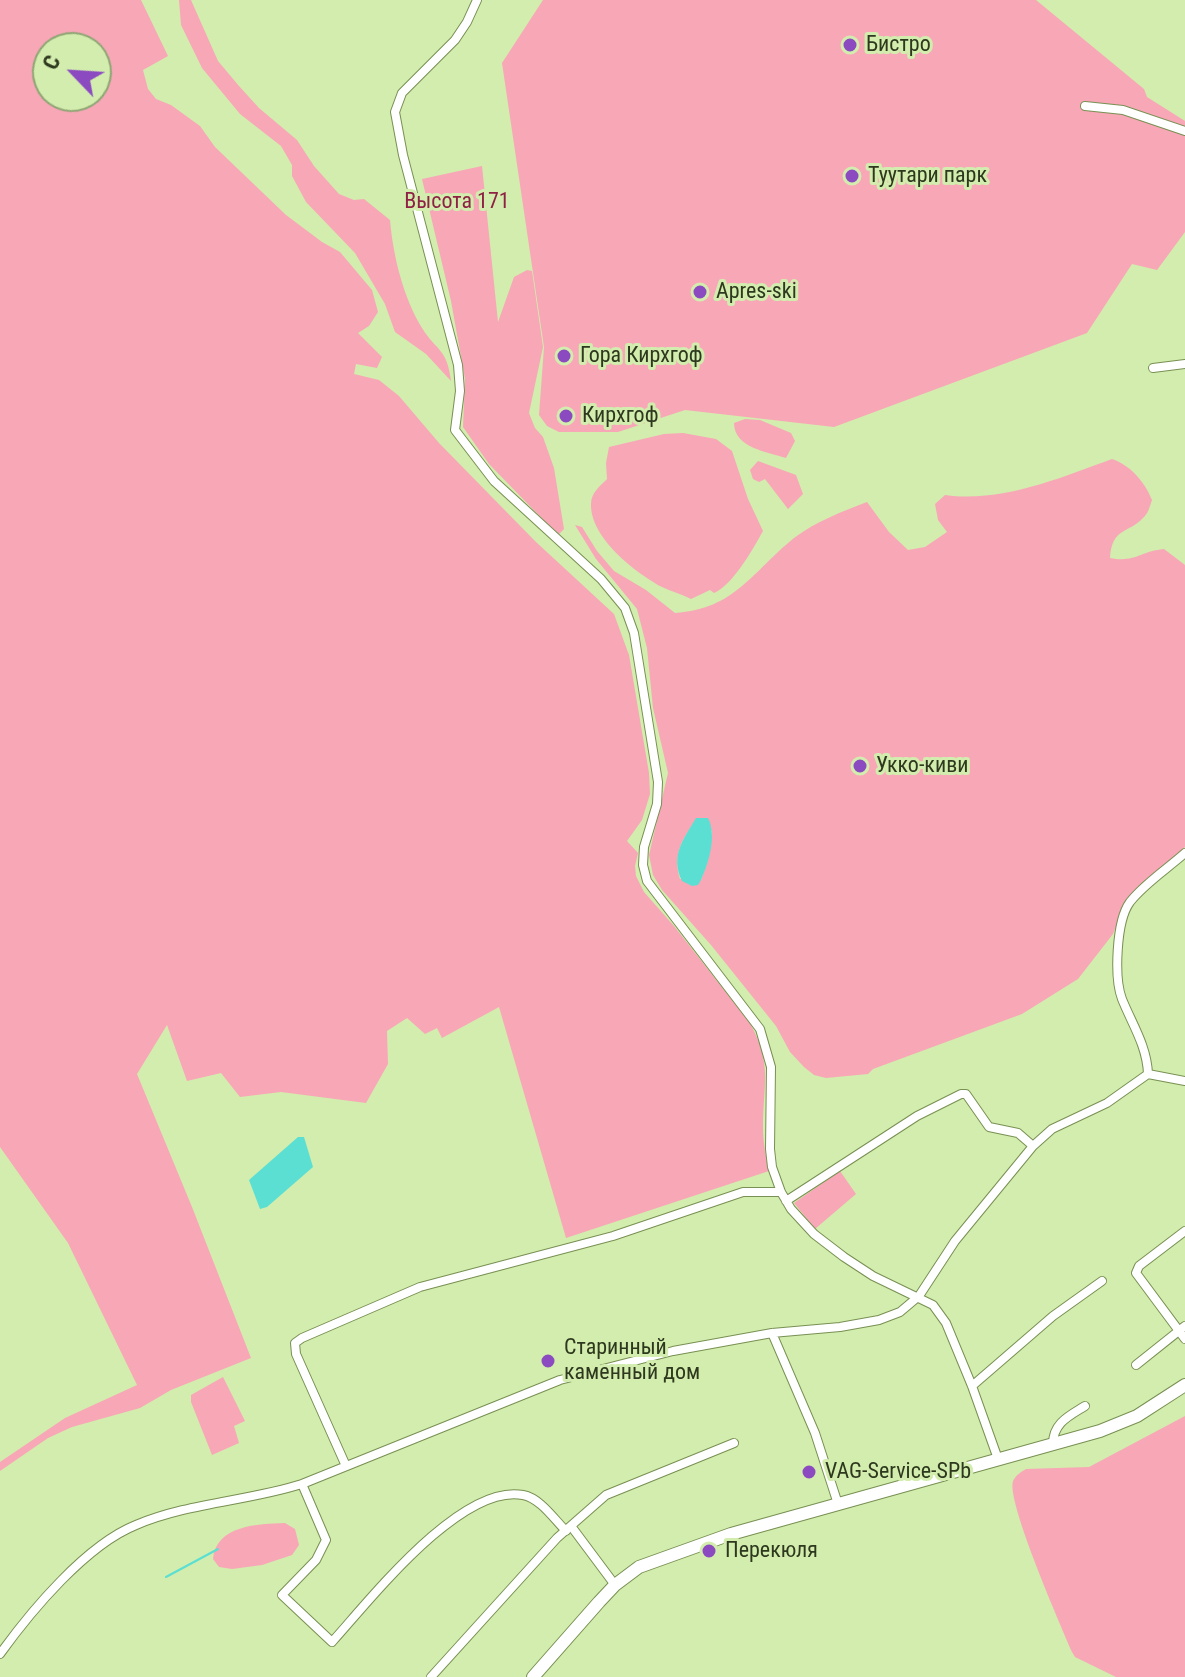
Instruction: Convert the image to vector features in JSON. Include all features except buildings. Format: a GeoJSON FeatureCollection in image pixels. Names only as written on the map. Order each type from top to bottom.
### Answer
{"type":"FeatureCollection","features":[{"type":"Feature","properties":{"kind":"street"},"geometry":{"type":"LineString","coordinates":[[477,0],[461,32],[402,93],[395,112],[403,155],[460,376],[455,430],[494,481],[601,579],[625,608],[630,620],[658,782],[657,804],[644,847],[644,873],[659,900],[760,1029],[771,1067],[772,1167],[784,1196],[814,1234],[844,1257],[873,1276],[933,1305],[946,1323],[998,1459]]}},
{"type":"Feature","properties":{"kind":"street"},"geometry":{"type":"LineString","coordinates":[[1085,106],[1123,110],[1185,131]]}},
{"type":"Feature","properties":{"kind":"street"},"geometry":{"type":"LineString","coordinates":[[1153,368],[1185,364]]}},
{"type":"Feature","properties":{"kind":"street"},"geometry":{"type":"LineString","coordinates":[[1148,1074],[1147,1057],[1121,996],[1117,958],[1121,928],[1129,903],[1185,853]]}},
{"type":"Feature","properties":{"kind":"street"},"geometry":{"type":"LineString","coordinates":[[0,1654],[51,1591],[98,1548],[124,1530],[166,1515],[266,1495],[302,1484],[560,1380],[673,1351],[772,1333],[840,1327],[879,1320],[900,1312],[919,1296],[955,1241],[1033,1146],[1052,1129],[1107,1103],[1148,1074],[1185,1081]]}},
{"type":"Feature","properties":{"kind":"street"},"geometry":{"type":"LineString","coordinates":[[346,1466],[296,1354],[295,1343],[302,1338],[420,1287],[613,1236],[743,1192],[784,1196],[917,1116],[961,1094],[966,1094],[989,1127],[1018,1133],[1033,1146]]}},
{"type":"Feature","properties":{"kind":"street"},"geometry":{"type":"LineString","coordinates":[[1185,1231],[1139,1266],[1136,1273],[1182,1328],[1185,1339]]}},
{"type":"Feature","properties":{"kind":"street"},"geometry":{"type":"LineString","coordinates":[[972,1386],[1053,1316],[1102,1281]]}},
{"type":"Feature","properties":{"kind":"street"},"geometry":{"type":"LineString","coordinates":[[1136,1365],[1182,1328]]}},
{"type":"Feature","properties":{"kind":"street"},"geometry":{"type":"LineString","coordinates":[[772,1333],[815,1433],[838,1504]]}},
{"type":"Feature","properties":{"kind":"street"},"geometry":{"type":"LineString","coordinates":[[533,1677],[615,1585],[639,1567],[689,1547],[1121,1423],[1185,1385]]}},
{"type":"Feature","properties":{"kind":"street"},"geometry":{"type":"LineString","coordinates":[[1053,1444],[1054,1431],[1060,1422],[1085,1406]]}},
{"type":"Feature","properties":{"kind":"street"},"geometry":{"type":"LineString","coordinates":[[431,1677],[568,1528],[606,1495],[734,1443]]}},
{"type":"Feature","properties":{"kind":"street"},"geometry":{"type":"LineString","coordinates":[[302,1484],[326,1540],[316,1560],[282,1595],[332,1642],[415,1551],[445,1524],[502,1495],[525,1495],[536,1501],[568,1528],[615,1585]]}},
{"type":"Feature","properties":{"kind":"green space"},"geometry":{"type":"Polygon","coordinates":[[[0,0],[141,0],[168,56],[143,70],[148,89],[156,99],[171,105],[200,126],[215,147],[286,215],[340,252],[372,290],[378,312],[369,326],[358,333],[382,357],[377,368],[356,364],[354,374],[379,380],[399,396],[439,443],[536,542],[614,614],[629,655],[649,773],[650,794],[642,820],[627,841],[638,853],[636,876],[644,892],[750,1023],[757,1038],[764,1064],[763,1133],[769,1171],[566,1238],[499,1007],[442,1038],[437,1028],[425,1034],[407,1018],[387,1031],[388,1064],[366,1103],[281,1092],[240,1097],[221,1073],[187,1081],[167,1025],[137,1074],[251,1358],[171,1390],[140,1408],[72,1427],[48,1438],[0,1471],[0,1462],[65,1418],[137,1385],[68,1243],[0,1147],[0,0]]]}},
{"type":"Feature","properties":{"kind":"green space"},"geometry":{"type":"Polygon","coordinates":[[[179,0],[191,0],[218,61],[259,108],[297,140],[314,166],[339,194],[354,200],[364,199],[390,220],[396,261],[409,303],[422,328],[444,356],[451,381],[426,354],[395,332],[385,304],[355,253],[306,202],[281,146],[240,114],[202,68],[181,25],[179,0]]]}},
{"type":"Feature","properties":{"kind":"green space","name":"Туутари парк"},"geometry":{"type":"Polygon","coordinates":[[[543,0],[1036,0],[1144,89],[1147,97],[1185,121],[1185,232],[1157,270],[1132,264],[1087,333],[834,427],[685,410],[618,432],[559,432],[547,426],[539,415],[544,347],[502,63],[543,0]]]}},
{"type":"Feature","properties":{"kind":"green space","name":"Высота 171"},"geometry":{"type":"Polygon","coordinates":[[[482,166],[498,322],[514,277],[527,270],[532,271],[543,347],[529,413],[543,437],[554,468],[564,529],[558,535],[489,464],[463,427],[465,379],[451,301],[422,179],[482,166]]]}},
{"type":"Feature","properties":{"kind":"green space"},"geometry":{"type":"Polygon","coordinates":[[[745,419],[760,420],[791,433],[795,441],[786,458],[753,448],[740,438],[734,423],[745,419]]]}},
{"type":"Feature","properties":{"kind":"green space"},"geometry":{"type":"Polygon","coordinates":[[[683,433],[716,439],[732,451],[748,499],[763,531],[742,566],[721,589],[714,593],[710,590],[691,599],[651,581],[616,553],[598,529],[591,504],[594,493],[607,479],[609,447],[664,434],[683,433]]]}},
{"type":"Feature","properties":{"kind":"green space"},"geometry":{"type":"Polygon","coordinates":[[[1112,459],[1136,475],[1152,500],[1145,516],[1117,536],[1110,558],[1132,558],[1164,549],[1185,565],[1185,847],[1127,898],[1113,934],[1078,979],[1022,1014],[873,1069],[868,1074],[826,1078],[814,1075],[790,1052],[776,1026],[662,890],[653,875],[649,855],[668,773],[653,708],[647,648],[637,609],[596,559],[575,525],[582,527],[614,571],[646,590],[675,613],[696,610],[728,596],[794,538],[829,517],[867,502],[889,532],[908,550],[925,547],[947,532],[938,520],[935,504],[945,495],[966,497],[1009,492],[1112,459]],[[697,818],[683,839],[678,854],[680,879],[701,880],[712,831],[697,818]]]}},
{"type":"Feature","properties":{"kind":"green space"},"geometry":{"type":"Polygon","coordinates":[[[758,461],[796,475],[803,494],[788,509],[765,479],[759,482],[753,479],[750,470],[758,461]]]}},
{"type":"Feature","properties":{"kind":"green space"},"geometry":{"type":"Polygon","coordinates":[[[840,1171],[856,1194],[815,1229],[794,1203],[840,1171]]]}},
{"type":"Feature","properties":{"kind":"green space"},"geometry":{"type":"Polygon","coordinates":[[[223,1377],[245,1421],[234,1426],[239,1443],[212,1455],[191,1395],[223,1377]]]}},
{"type":"Feature","properties":{"kind":"green space"},"geometry":{"type":"Polygon","coordinates":[[[1185,1416],[1185,1677],[1116,1677],[1075,1657],[1072,1652],[1026,1537],[1013,1493],[1013,1481],[1026,1469],[1089,1467],[1185,1416]]]}},
{"type":"Feature","properties":{"kind":"green space"},"geometry":{"type":"Polygon","coordinates":[[[285,1523],[295,1529],[299,1545],[292,1555],[262,1565],[232,1569],[219,1567],[213,1559],[216,1548],[230,1533],[251,1526],[285,1523]]]}},
{"type":"Feature","properties":{"kind":"water"},"geometry":{"type":"Polygon","coordinates":[[[696,818],[708,818],[712,841],[701,880],[698,885],[692,886],[682,881],[677,864],[683,841],[696,818]]]}},
{"type":"Feature","properties":{"kind":"water"},"geometry":{"type":"Polygon","coordinates":[[[298,1137],[304,1137],[313,1167],[267,1207],[260,1209],[249,1180],[298,1137]]]}},
{"type":"Feature","properties":{"kind":"waterway"},"geometry":{"type":"LineString","coordinates":[[166,1577],[218,1549]]}},
{"type":"Feature","properties":{"kind":"place","name":"Бистро"},"geometry":{"type":"Point","coordinates":[850,45]}},
{"type":"Feature","properties":{"kind":"place","name":"Туутари парк"},"geometry":{"type":"Point","coordinates":[852,176]}},
{"type":"Feature","properties":{"kind":"place","name":"Apres-ski"},"geometry":{"type":"Point","coordinates":[700,292]}},
{"type":"Feature","properties":{"kind":"place","name":"Гора Кирхгоф"},"geometry":{"type":"Point","coordinates":[564,356]}},
{"type":"Feature","properties":{"kind":"place","name":"Кирхгоф"},"geometry":{"type":"Point","coordinates":[566,416]}},
{"type":"Feature","properties":{"kind":"place","name":"Укко-киви"},"geometry":{"type":"Point","coordinates":[860,766]}},
{"type":"Feature","properties":{"kind":"place","name":"Старинный каменный дом"},"geometry":{"type":"Point","coordinates":[548,1361]}},
{"type":"Feature","properties":{"kind":"place","name":"VAG-Service-SPb"},"geometry":{"type":"Point","coordinates":[809,1472]}},
{"type":"Feature","properties":{"kind":"place","name":"Перекюля"},"geometry":{"type":"Point","coordinates":[709,1551]}}]}
